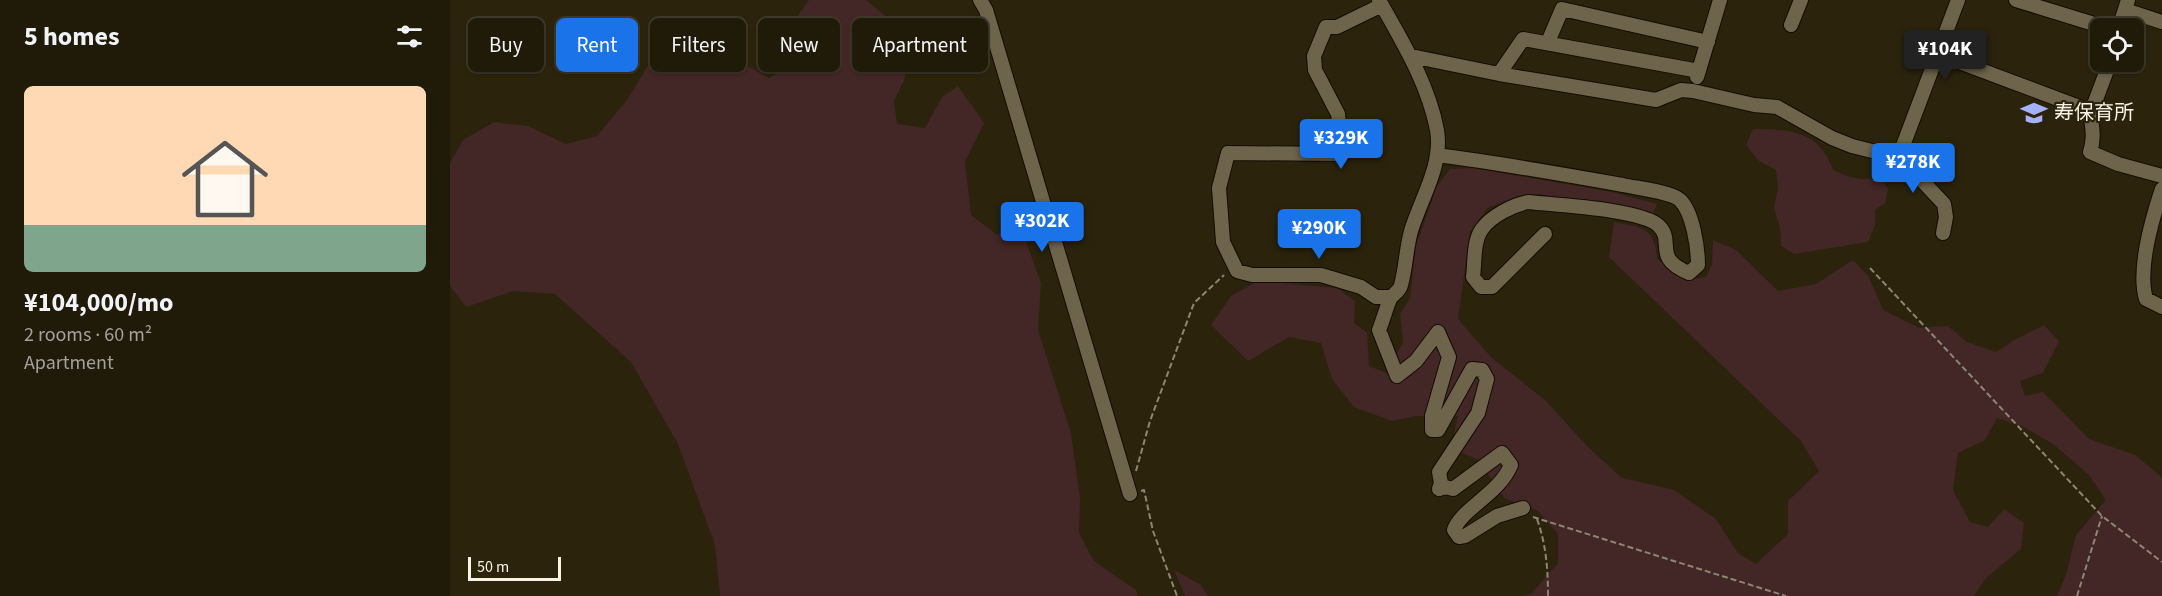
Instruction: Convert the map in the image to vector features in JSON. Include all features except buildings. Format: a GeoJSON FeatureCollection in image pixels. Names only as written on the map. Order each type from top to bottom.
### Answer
{"type":"FeatureCollection","features":[{"type":"Feature","properties":{"kind":"street"},"geometry":{"type":"LineString","coordinates":[[980,0],[986,10],[1130,494]]}},
{"type":"Feature","properties":{"kind":"street"},"geometry":{"type":"LineString","coordinates":[[1693,91],[1720,0]]}},
{"type":"Feature","properties":{"kind":"street"},"geometry":{"type":"LineString","coordinates":[[1791,24],[1801,0]]}},
{"type":"Feature","properties":{"kind":"street"},"geometry":{"type":"LineString","coordinates":[[1902,151],[1958,0]]}},
{"type":"Feature","properties":{"kind":"street"},"geometry":{"type":"LineString","coordinates":[[2016,0],[2090,23]]}},
{"type":"Feature","properties":{"kind":"street"},"geometry":{"type":"LineString","coordinates":[[1391,297],[1376,297],[1361,287],[1320,275],[1252,275],[1238,271],[1223,242],[1219,188],[1228,153],[1341,154],[1338,114],[1315,70],[1314,56],[1326,27],[1337,27],[1380,3],[1411,56],[1426,92],[1437,131],[1437,155],[1433,173],[1411,230],[1405,253],[1401,288],[1391,297],[1379,330],[1397,376],[1416,361],[1438,332],[1449,357],[1432,416],[1432,430],[1438,429],[1472,369],[1482,370],[1487,379],[1479,413],[1439,472],[1441,483],[1439,489],[1445,487],[1453,489],[1502,453],[1511,465],[1507,476],[1493,491],[1456,522],[1454,530],[1459,537],[1465,536],[1497,516],[1518,509]]}},
{"type":"Feature","properties":{"kind":"street"},"geometry":{"type":"LineString","coordinates":[[2126,5],[2162,22]]}},
{"type":"Feature","properties":{"kind":"street"},"geometry":{"type":"LineString","coordinates":[[1548,42],[1562,9],[1708,42]]}},
{"type":"Feature","properties":{"kind":"street"},"geometry":{"type":"LineString","coordinates":[[1499,74],[1523,39],[1699,70]]}},
{"type":"Feature","properties":{"kind":"street"},"geometry":{"type":"LineString","coordinates":[[1938,54],[2090,111]]}},
{"type":"Feature","properties":{"kind":"street"},"geometry":{"type":"LineString","coordinates":[[1411,56],[1499,74],[1656,100],[1681,90],[1754,105],[1777,107],[1832,138],[1852,146],[1872,152],[1902,151]]}},
{"type":"Feature","properties":{"kind":"street"},"geometry":{"type":"LineString","coordinates":[[2106,72],[2090,111],[2093,133],[2090,152],[2118,164],[2162,176]]}},
{"type":"Feature","properties":{"kind":"street"},"geometry":{"type":"LineString","coordinates":[[1902,151],[1914,172],[1944,204],[1946,216],[1943,233]]}},
{"type":"Feature","properties":{"kind":"street"},"geometry":{"type":"LineString","coordinates":[[1437,155],[1530,168],[1679,198],[1686,207],[1698,247],[1698,266],[1689,273],[1677,268],[1667,256],[1663,231],[1658,224],[1640,216],[1528,202],[1515,205],[1482,229],[1477,243],[1473,277],[1481,287],[1492,287],[1545,234]]}},
{"type":"Feature","properties":{"kind":"street"},"geometry":{"type":"LineString","coordinates":[[2162,189],[2148,236],[2142,287],[2146,299],[2162,307]]}},
{"type":"Feature","properties":{"kind":"path"},"geometry":{"type":"LineString","coordinates":[[1870,268],[2102,516],[2162,562]]}},
{"type":"Feature","properties":{"kind":"path"},"geometry":{"type":"LineString","coordinates":[[1136,473],[1150,421],[1194,303],[1224,274],[1238,271]]}},
{"type":"Feature","properties":{"kind":"path"},"geometry":{"type":"LineString","coordinates":[[1130,494],[1144,490],[1153,531],[1176,596]]}},
{"type":"Feature","properties":{"kind":"path"},"geometry":{"type":"LineString","coordinates":[[1518,509],[1536,518],[1786,596]]}},
{"type":"Feature","properties":{"kind":"path"},"geometry":{"type":"LineString","coordinates":[[1518,509],[1536,518],[1542,534],[1548,568],[1548,596]]}},
{"type":"Feature","properties":{"kind":"path"},"geometry":{"type":"LineString","coordinates":[[2077,596],[2102,516]]}},
{"type":"Feature","properties":{"kind":"shaded area"},"geometry":{"type":"Polygon","coordinates":[[[809,0],[866,0],[888,18],[852,18],[852,72],[906,72],[894,101],[897,124],[925,128],[942,97],[958,86],[984,123],[965,162],[971,215],[996,234],[1024,236],[1041,283],[1038,330],[1071,433],[1080,498],[1079,533],[1094,561],[1136,590],[1138,596],[720,596],[715,545],[678,444],[631,362],[555,294],[513,291],[466,307],[450,286],[450,163],[463,140],[494,122],[528,126],[566,144],[597,136],[627,100],[650,63],[650,72],[746,72],[746,66],[769,78],[780,72],[840,72],[840,18],[796,18],[809,0]]]}},
{"type":"Feature","properties":{"kind":"shaded area"},"geometry":{"type":"Polygon","coordinates":[[[1753,129],[1790,131],[1801,134],[1820,147],[1833,170],[1856,178],[1881,177],[1888,189],[1885,203],[1875,210],[1875,225],[1868,242],[1794,254],[1781,246],[1780,228],[1774,208],[1778,188],[1776,170],[1759,161],[1746,145],[1753,129]]]}},
{"type":"Feature","properties":{"kind":"shaded area"},"geometry":{"type":"Polygon","coordinates":[[[1473,168],[1612,192],[1657,204],[1653,214],[1539,194],[1518,196],[1487,208],[1470,232],[1458,319],[1492,358],[1546,401],[1587,446],[1622,478],[1674,490],[1716,519],[1738,553],[1756,564],[1788,534],[1788,501],[1819,471],[1801,441],[1609,257],[1614,222],[1645,230],[1650,234],[1656,248],[1657,259],[1684,280],[1706,277],[1712,264],[1713,240],[1736,250],[1778,291],[1816,284],[1853,260],[1869,277],[1883,310],[1920,328],[1948,326],[1967,342],[1996,352],[2044,325],[2059,341],[2043,373],[2020,381],[2025,396],[2043,392],[2089,439],[2135,455],[2162,477],[2162,596],[2057,596],[2066,575],[2076,535],[2106,500],[2089,475],[2053,444],[2024,427],[1997,418],[1985,440],[1958,453],[1953,490],[1970,522],[1988,527],[2004,509],[2024,523],[2021,549],[1985,579],[1974,596],[1521,596],[1531,594],[1558,563],[1558,534],[1537,510],[1504,498],[1479,460],[1455,450],[1453,438],[1458,416],[1416,416],[1392,421],[1354,407],[1332,379],[1321,343],[1289,337],[1248,361],[1211,325],[1231,296],[1258,281],[1337,288],[1355,301],[1354,323],[1367,333],[1369,366],[1387,373],[1403,342],[1400,314],[1410,298],[1416,246],[1437,186],[1450,169],[1473,168]]]}},
{"type":"Feature","properties":{"kind":"shaded area"},"geometry":{"type":"Polygon","coordinates":[[[1174,570],[1201,585],[1208,596],[1185,596],[1174,570]]]}},
{"type":"Feature","properties":{"kind":"place","name":"寿保育所"},"geometry":{"type":"Point","coordinates":[2034,113]}}]}
